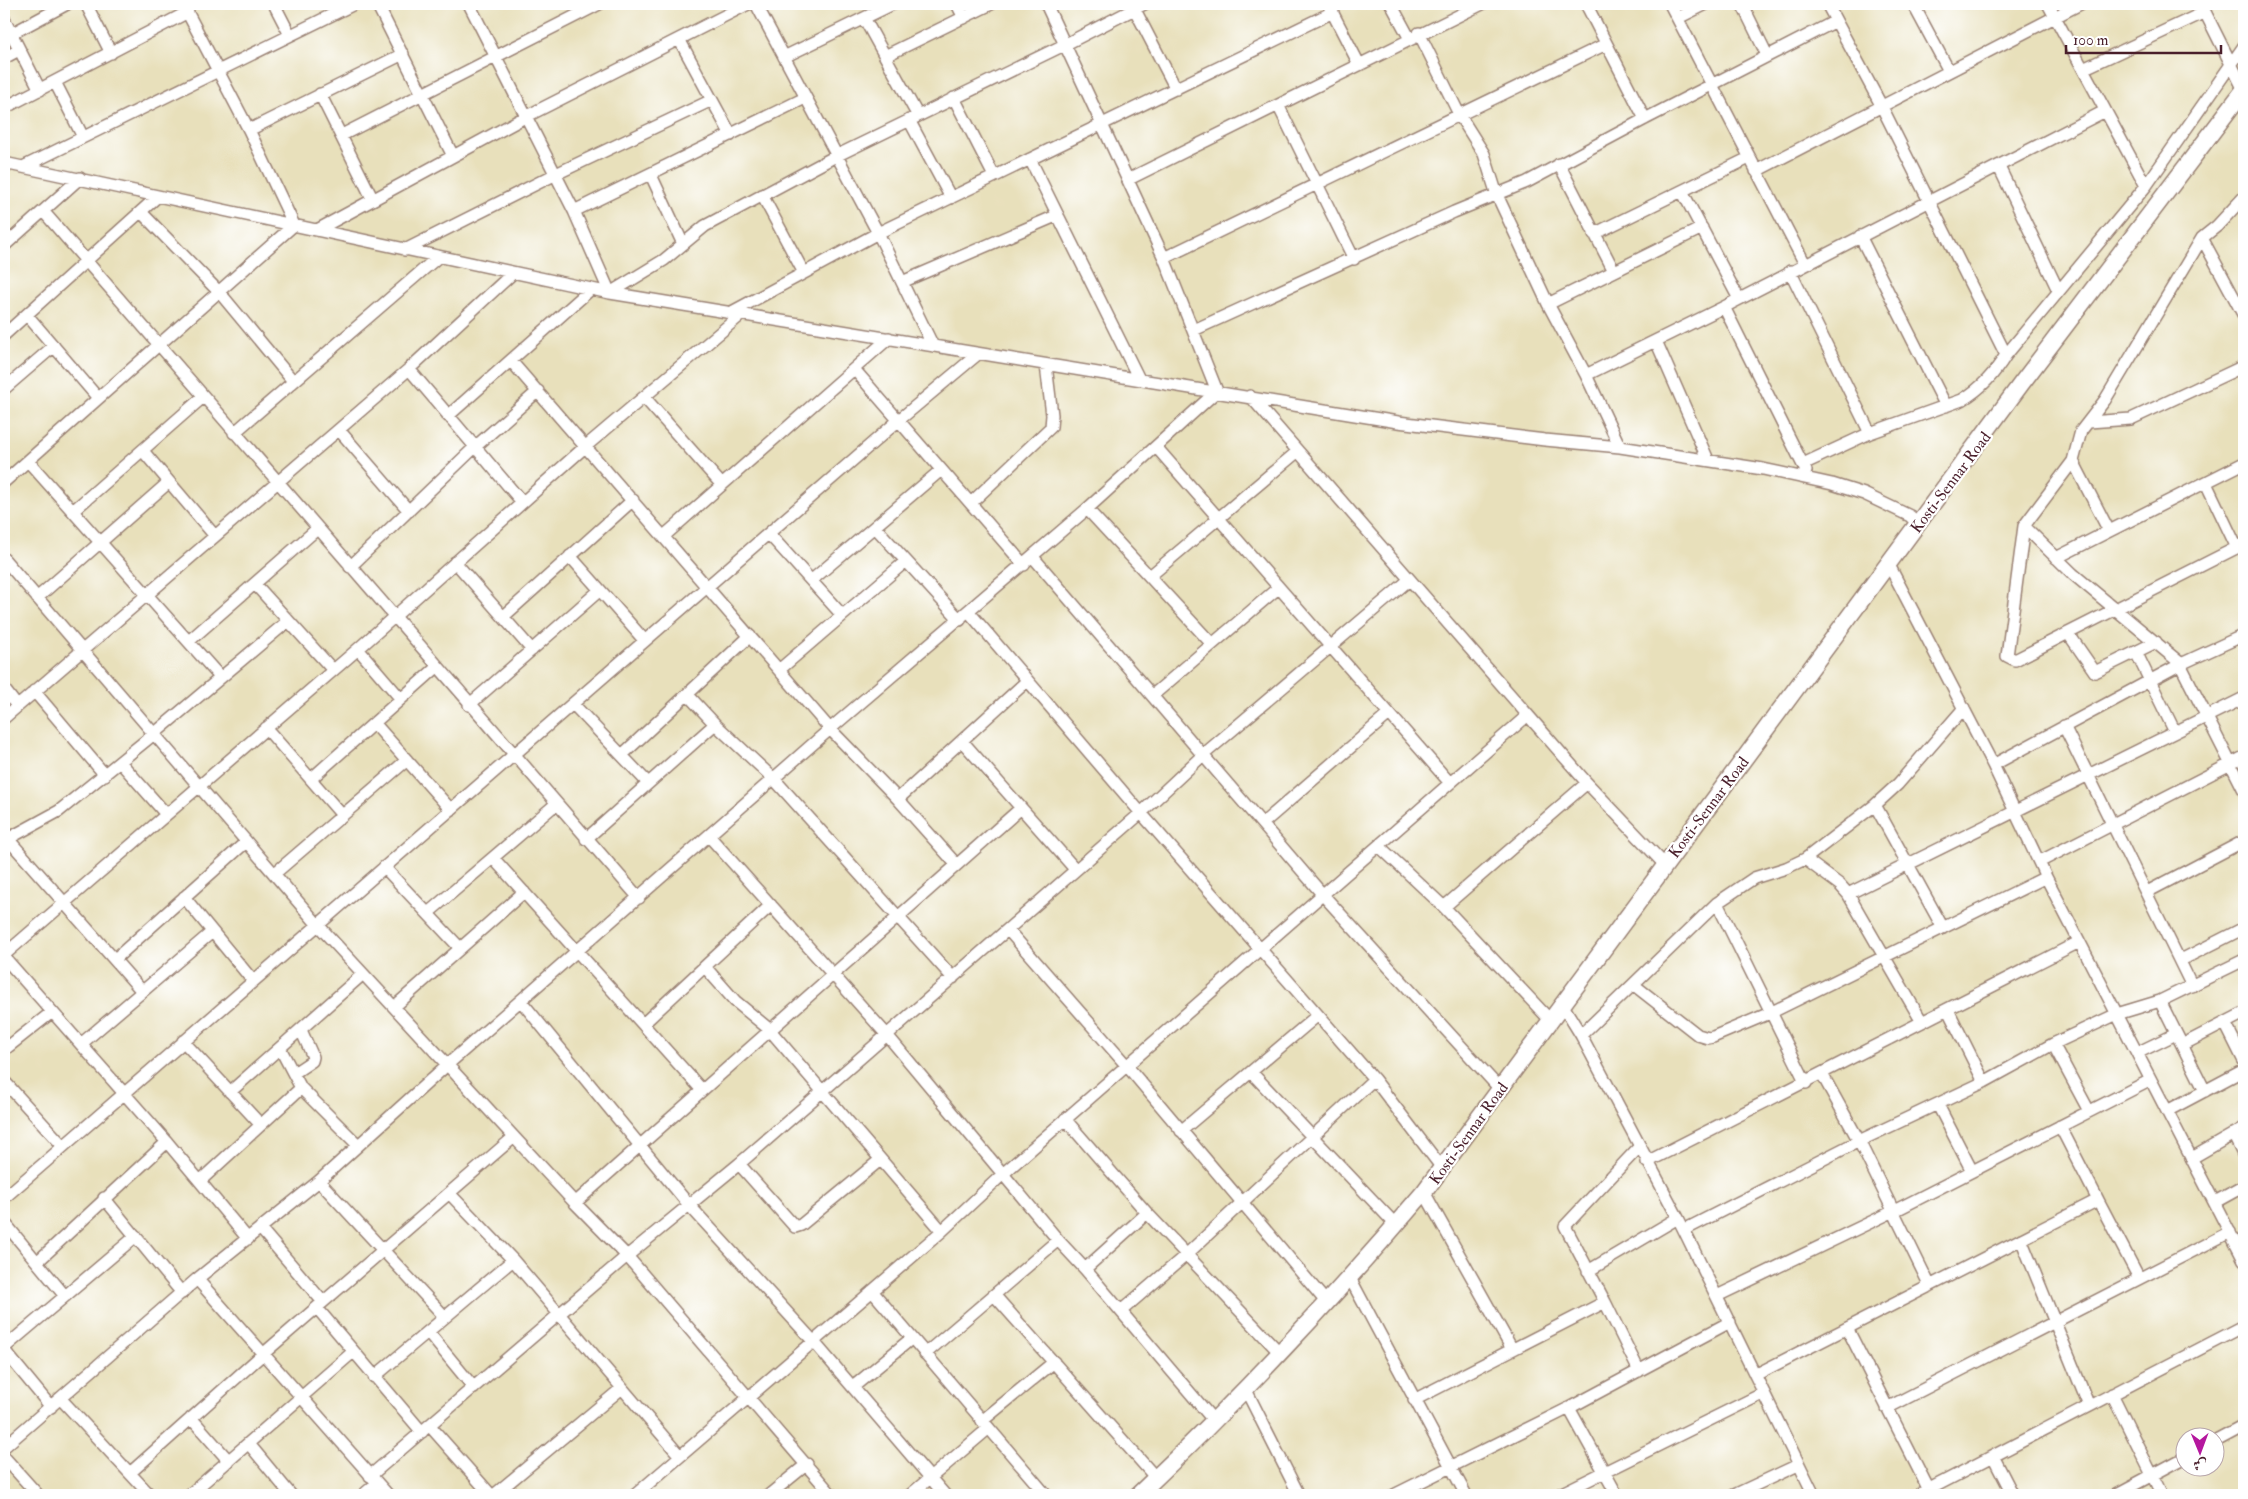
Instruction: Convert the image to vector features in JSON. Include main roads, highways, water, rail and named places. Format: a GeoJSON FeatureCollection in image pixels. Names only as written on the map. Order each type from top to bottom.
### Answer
{"type":"FeatureCollection","features":[{"type":"Feature","properties":{"kind":"highway","name":"Kosti-Sennar Road"},"geometry":{"type":"LineString","coordinates":[[1138,1495],[1280,1353],[1350,1278],[1424,1192],[1918,524],[2244,90]]}}]}
